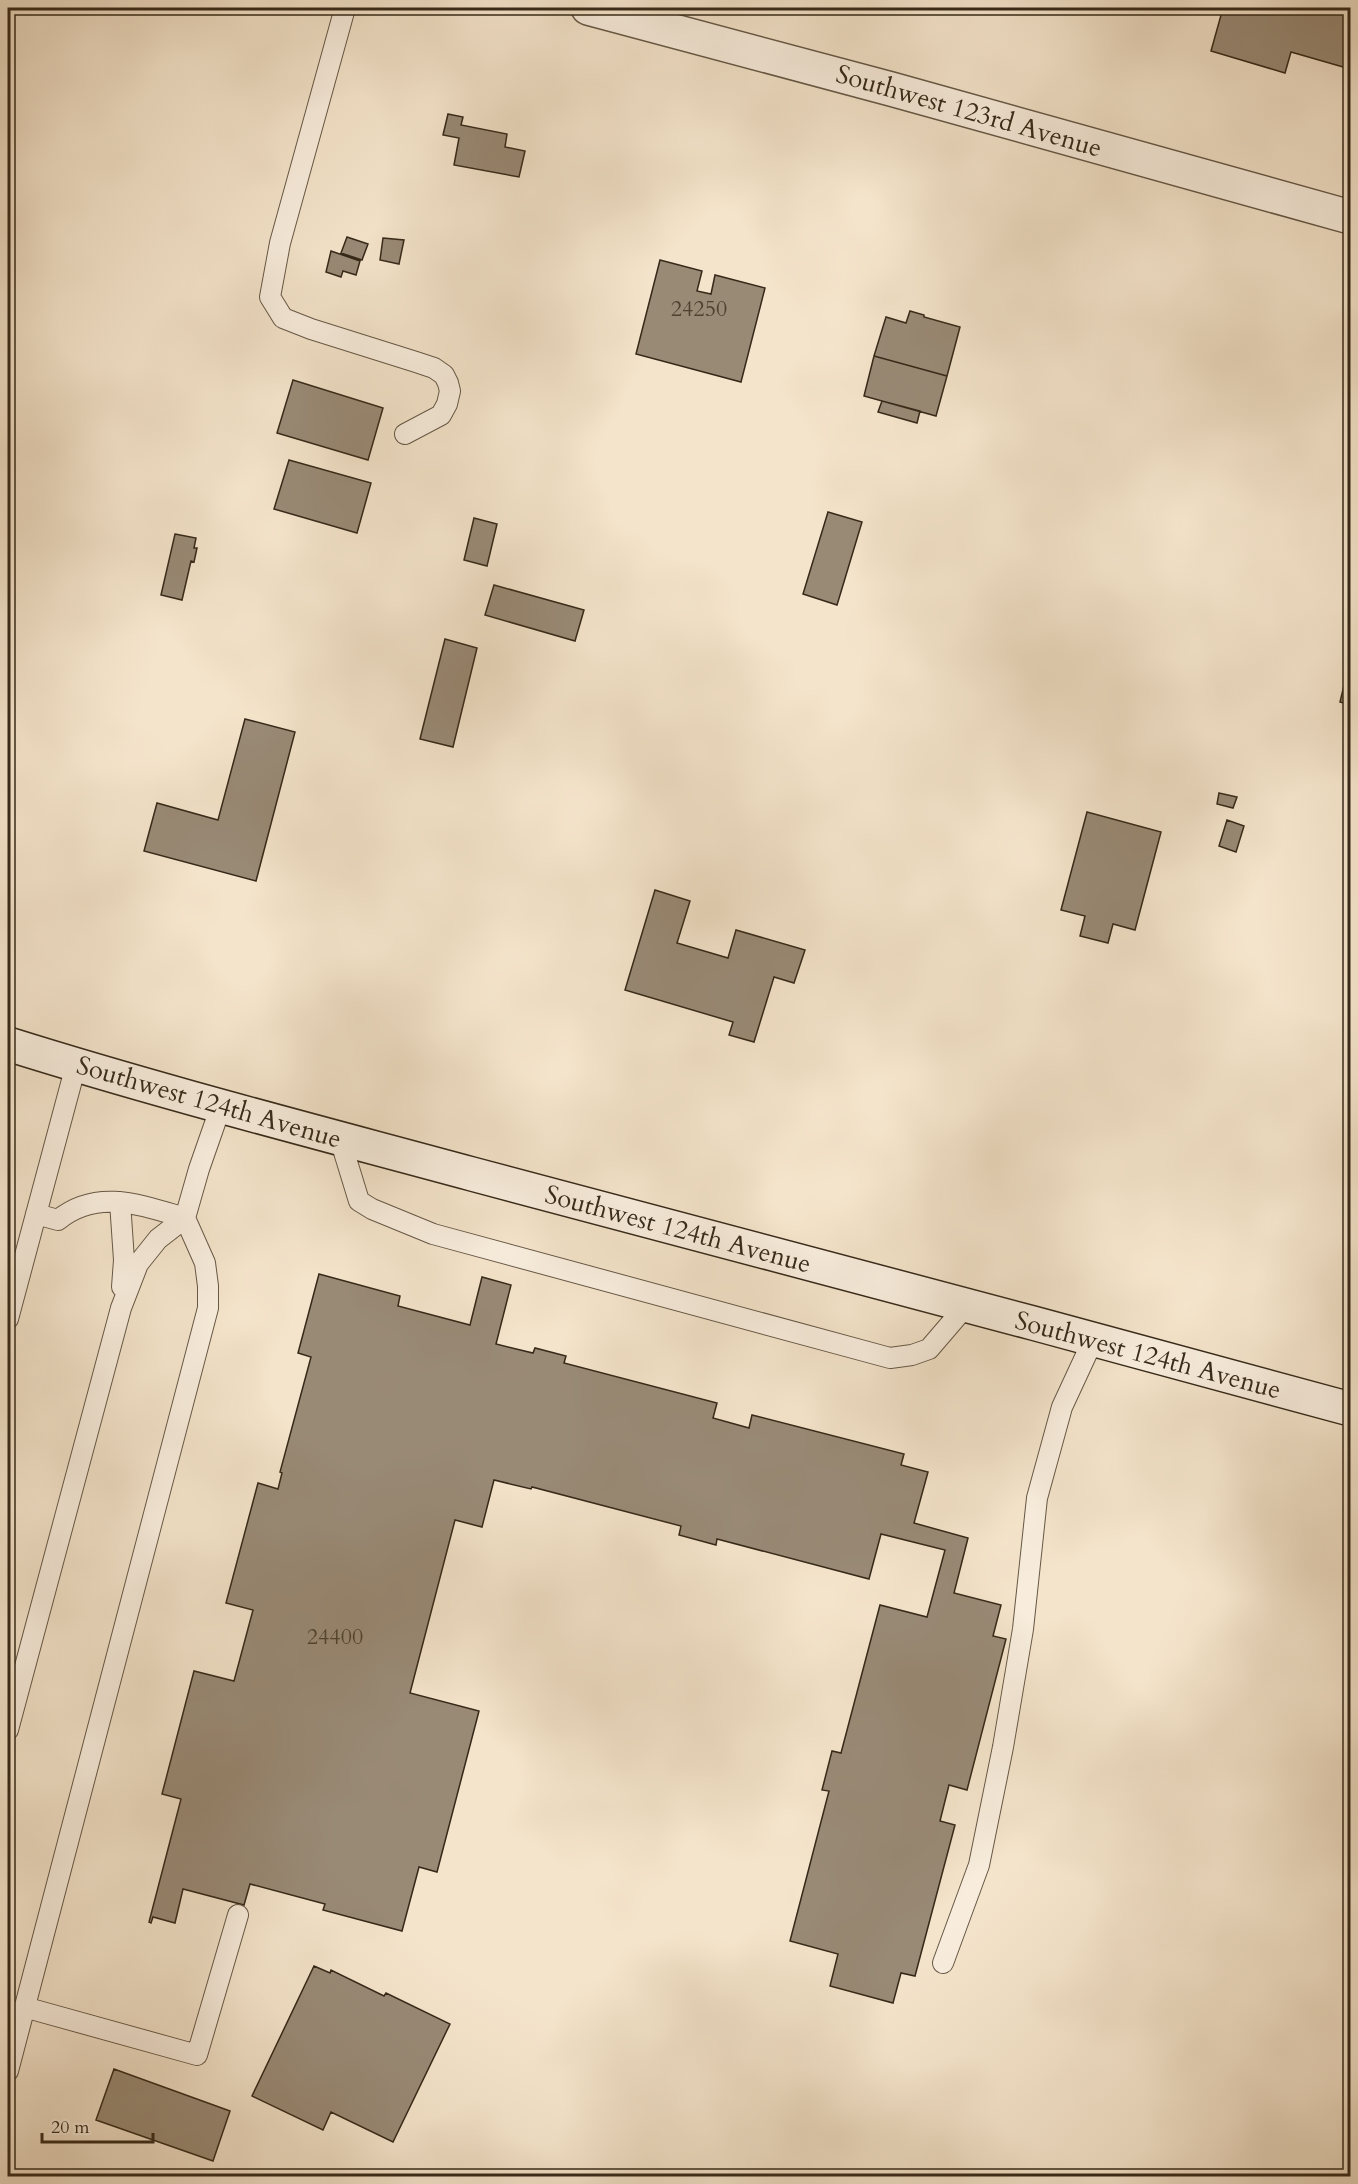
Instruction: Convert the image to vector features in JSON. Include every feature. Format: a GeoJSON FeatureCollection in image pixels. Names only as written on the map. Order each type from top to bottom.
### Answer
{"type":"FeatureCollection","features":[{"type":"Feature","properties":{"kind":"street","name":"Southwest 123rd Avenue"},"geometry":{"type":"LineString","coordinates":[[588,8],[891,89],[1350,217]]}},
{"type":"Feature","properties":{"kind":"street","name":"Southwest 124th Avenue"},"geometry":{"type":"LineString","coordinates":[[8,1044],[340,1139],[965,1306],[1094,1338],[1350,1409]]}},
{"type":"Feature","properties":{"kind":"lane"},"geometry":{"type":"LineString","coordinates":[[345,8],[280,243],[270,297],[283,318],[434,368],[444,375],[450,392],[441,415],[405,434]]}},
{"type":"Feature","properties":{"kind":"lane"},"geometry":{"type":"LineString","coordinates":[[8,1319],[76,1065]]}},
{"type":"Feature","properties":{"kind":"lane"},"geometry":{"type":"LineString","coordinates":[[8,1730],[121,1308],[138,1264],[158,1239],[185,1218],[199,1168],[221,1106]]}},
{"type":"Feature","properties":{"kind":"lane"},"geometry":{"type":"LineString","coordinates":[[340,1139],[359,1201],[372,1209],[433,1234],[878,1355],[890,1358],[912,1355],[929,1349],[965,1306]]}},
{"type":"Feature","properties":{"kind":"lane"},"geometry":{"type":"LineString","coordinates":[[36,1214],[58,1220],[71,1209],[86,1203],[120,1202],[185,1218]]}},
{"type":"Feature","properties":{"kind":"lane"},"geometry":{"type":"LineString","coordinates":[[120,1202],[124,1260],[121,1308]]}},
{"type":"Feature","properties":{"kind":"lane"},"geometry":{"type":"LineString","coordinates":[[8,2071],[208,1308],[205,1263],[185,1218]]}},
{"type":"Feature","properties":{"kind":"lane"},"geometry":{"type":"LineString","coordinates":[[943,1963],[978,1865],[1003,1747],[1023,1629],[1037,1498],[1062,1407],[1094,1338]]}},
{"type":"Feature","properties":{"kind":"lane"},"geometry":{"type":"LineString","coordinates":[[24,2007],[197,2055],[238,1915]]}},
{"type":"Feature","properties":{"kind":"building"},"geometry":{"type":"Polygon","coordinates":[[[1223,8],[1350,8],[1350,69],[1291,52],[1285,73],[1211,51],[1223,8]]]}},
{"type":"Feature","properties":{"kind":"building"},"geometry":{"type":"Polygon","coordinates":[[[448,114],[463,117],[461,125],[507,134],[505,147],[525,151],[519,177],[454,165],[459,138],[443,135],[448,114]]]}},
{"type":"Feature","properties":{"kind":"building"},"geometry":{"type":"Polygon","coordinates":[[[347,237],[368,244],[362,260],[341,253],[347,237]]]}},
{"type":"Feature","properties":{"kind":"building"},"geometry":{"type":"Polygon","coordinates":[[[383,238],[404,240],[399,264],[380,260],[383,238]]]}},
{"type":"Feature","properties":{"kind":"building"},"geometry":{"type":"Polygon","coordinates":[[[331,251],[360,261],[356,275],[343,271],[341,277],[326,272],[331,251]]]}},
{"type":"Feature","properties":{"kind":"building"},"geometry":{"type":"Polygon","coordinates":[[[660,260],[702,271],[697,291],[711,294],[715,275],[765,288],[741,382],[636,354],[660,260]]]}},
{"type":"Feature","properties":{"kind":"building"},"geometry":{"type":"Polygon","coordinates":[[[910,311],[960,327],[947,376],[874,356],[886,317],[906,323],[910,311]]]}},
{"type":"Feature","properties":{"kind":"building"},"geometry":{"type":"Polygon","coordinates":[[[874,356],[947,376],[936,416],[864,396],[874,356]]]}},
{"type":"Feature","properties":{"kind":"building"},"geometry":{"type":"Polygon","coordinates":[[[293,380],[383,408],[368,460],[277,433],[293,380]]]}},
{"type":"Feature","properties":{"kind":"building"},"geometry":{"type":"Polygon","coordinates":[[[882,401],[920,411],[917,423],[878,412],[882,401]]]}},
{"type":"Feature","properties":{"kind":"building"},"geometry":{"type":"Polygon","coordinates":[[[289,460],[371,483],[357,533],[274,509],[289,460]]]}},
{"type":"Feature","properties":{"kind":"building"},"geometry":{"type":"Polygon","coordinates":[[[828,512],[862,522],[837,605],[803,594],[828,512]]]}},
{"type":"Feature","properties":{"kind":"building"},"geometry":{"type":"Polygon","coordinates":[[[474,518],[497,524],[487,566],[464,560],[474,518]]]}},
{"type":"Feature","properties":{"kind":"building"},"geometry":{"type":"Polygon","coordinates":[[[175,534],[196,538],[194,548],[197,548],[194,562],[191,561],[182,600],[161,595],[175,534]]]}},
{"type":"Feature","properties":{"kind":"building"},"geometry":{"type":"Polygon","coordinates":[[[494,585],[584,610],[575,641],[485,615],[494,585]]]}},
{"type":"Feature","properties":{"kind":"building"},"geometry":{"type":"Polygon","coordinates":[[[445,639],[477,648],[453,747],[420,739],[445,639]]]}},
{"type":"Feature","properties":{"kind":"building"},"geometry":{"type":"Polygon","coordinates":[[[1350,660],[1350,705],[1340,702],[1350,660]]]}},
{"type":"Feature","properties":{"kind":"building"},"geometry":{"type":"Polygon","coordinates":[[[245,719],[295,732],[256,881],[144,851],[157,803],[218,820],[245,719]]]}},
{"type":"Feature","properties":{"kind":"building"},"geometry":{"type":"Polygon","coordinates":[[[1219,793],[1237,797],[1233,808],[1217,804],[1219,793]]]}},
{"type":"Feature","properties":{"kind":"building"},"geometry":{"type":"Polygon","coordinates":[[[1087,812],[1161,832],[1135,930],[1113,924],[1108,943],[1080,936],[1085,916],[1061,910],[1087,812]]]}},
{"type":"Feature","properties":{"kind":"building"},"geometry":{"type":"Polygon","coordinates":[[[1227,820],[1244,826],[1236,852],[1219,846],[1227,820]]]}},
{"type":"Feature","properties":{"kind":"building"},"geometry":{"type":"Polygon","coordinates":[[[655,890],[690,901],[677,943],[728,958],[736,930],[805,950],[794,983],[774,977],[754,1042],[729,1035],[733,1022],[625,990],[655,890]]]}},
{"type":"Feature","properties":{"kind":"building"},"geometry":{"type":"Polygon","coordinates":[[[319,1274],[400,1296],[398,1306],[470,1325],[482,1277],[511,1285],[496,1344],[533,1353],[535,1348],[566,1356],[564,1363],[717,1403],[713,1418],[749,1428],[752,1415],[904,1454],[901,1465],[928,1472],[914,1523],[968,1538],[954,1593],[1001,1605],[993,1636],[1006,1639],[967,1790],[949,1785],[940,1821],[955,1825],[915,1976],[901,1973],[893,2003],[830,1986],[838,1954],[790,1941],[829,1791],[822,1790],[832,1751],[841,1753],[880,1605],[927,1617],[945,1550],[881,1534],[869,1579],[717,1539],[716,1545],[679,1535],[681,1526],[532,1487],[531,1489],[494,1480],[482,1527],[455,1520],[410,1693],[479,1711],[437,1872],[419,1867],[402,1931],[323,1910],[325,1904],[250,1884],[244,1905],[183,1889],[175,1923],[153,1917],[151,1923],[149,1922],[181,1799],[162,1794],[194,1671],[234,1681],[253,1610],[226,1603],[258,1483],[278,1489],[282,1473],[280,1472],[311,1357],[298,1353],[319,1274]]]}},
{"type":"Feature","properties":{"kind":"building"},"geometry":{"type":"Polygon","coordinates":[[[314,1966],[330,1973],[331,1970],[384,1996],[386,1993],[450,2024],[393,2142],[331,2112],[323,2130],[252,2096],[314,1966]]]}},
{"type":"Feature","properties":{"kind":"building"},"geometry":{"type":"Polygon","coordinates":[[[114,2069],[230,2111],[213,2161],[96,2120],[114,2069]]]}}]}
